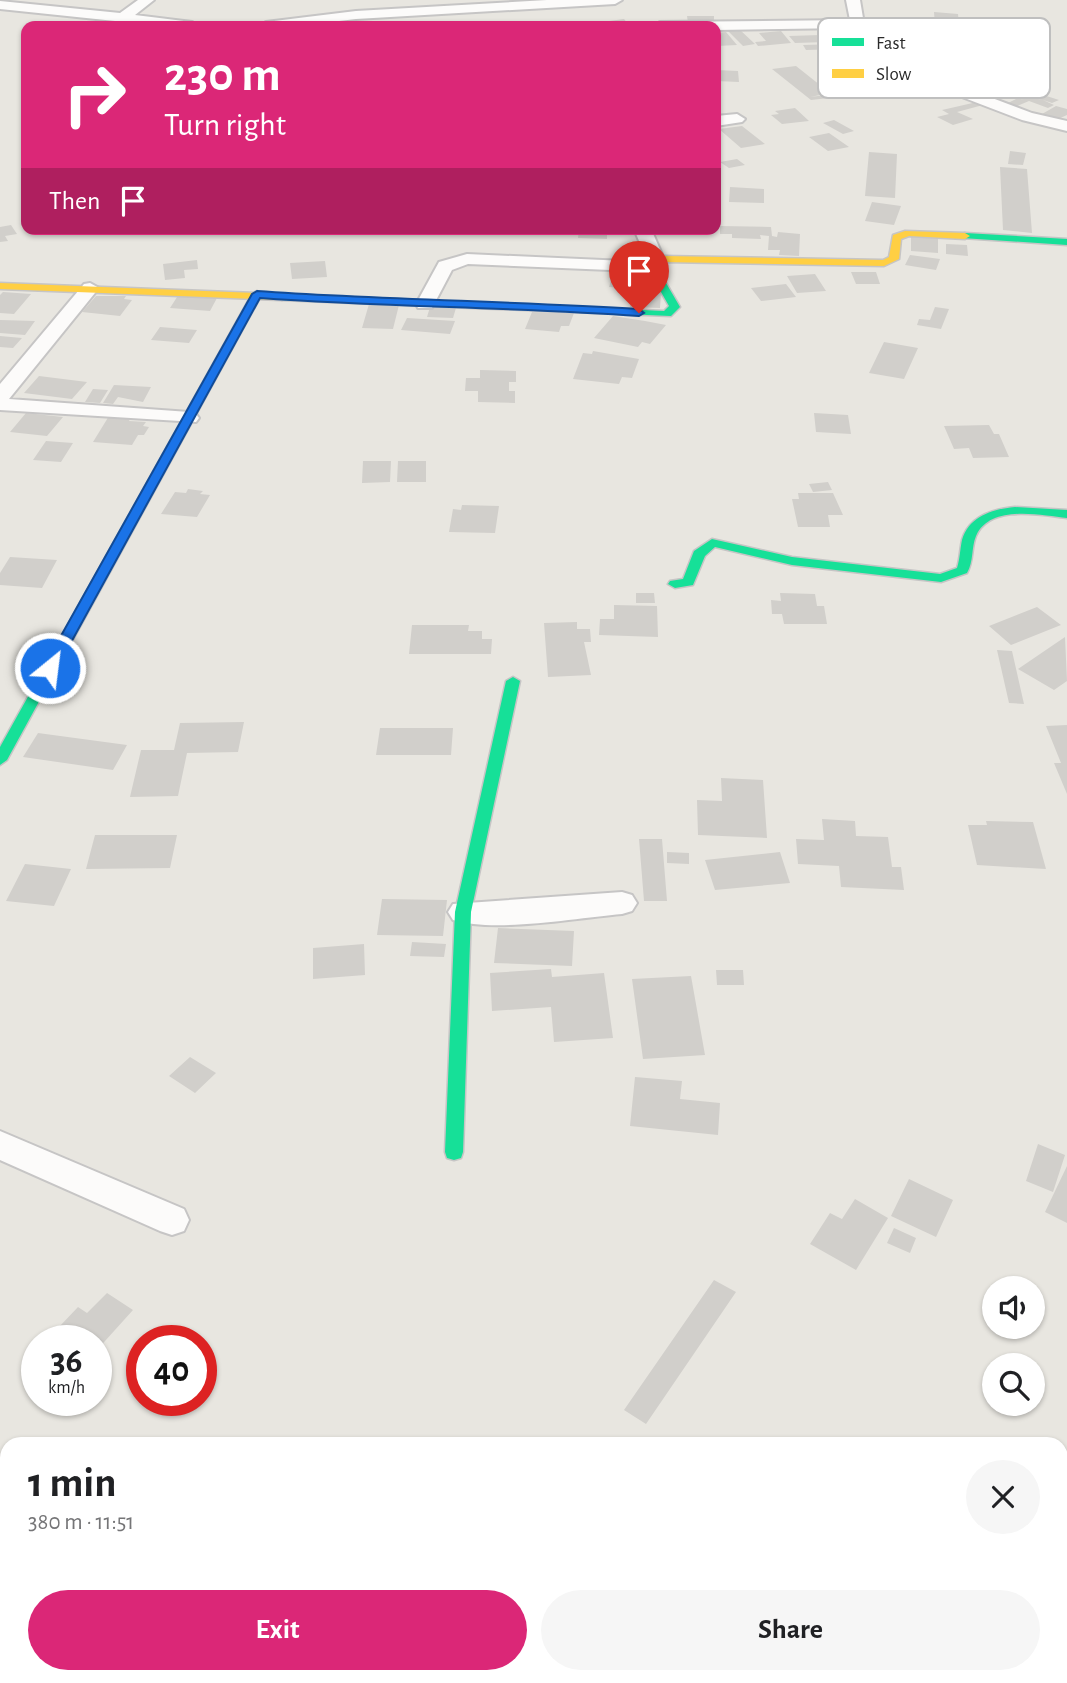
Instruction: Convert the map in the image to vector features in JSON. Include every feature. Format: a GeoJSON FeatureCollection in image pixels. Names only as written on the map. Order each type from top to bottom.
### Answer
{"type":"FeatureCollection","features":[{"type":"Feature","properties":{"kind":"street"},"geometry":{"type":"LineString","coordinates":[[123,17],[146,0]]}},
{"type":"Feature","properties":{"kind":"street"},"geometry":{"type":"LineString","coordinates":[[307,21],[356,15],[615,0]]}},
{"type":"Feature","properties":{"kind":"street"},"geometry":{"type":"LineString","coordinates":[[853,0],[856,18]]}},
{"type":"Feature","properties":{"kind":"street"},"geometry":{"type":"LineString","coordinates":[[1,2],[154,21]]}},
{"type":"Feature","properties":{"kind":"street"},"geometry":{"type":"LineString","coordinates":[[721,25],[818,24]]}},
{"type":"Feature","properties":{"kind":"street"},"geometry":{"type":"LineString","coordinates":[[977,98],[1027,117],[1067,126]]}},
{"type":"Feature","properties":{"kind":"street"},"geometry":{"type":"LineString","coordinates":[[721,120],[737,118]]}},
{"type":"Feature","properties":{"kind":"street"},"geometry":{"type":"LineString","coordinates":[[425,304],[445,266],[467,260],[654,265],[670,258],[884,264],[894,259],[896,237],[908,233],[1067,242]]}},
{"type":"Feature","properties":{"kind":"street"},"geometry":{"type":"LineString","coordinates":[[0,286],[257,294],[425,304],[671,313],[675,307],[654,265],[644,235]]}},
{"type":"Feature","properties":{"kind":"street"},"geometry":{"type":"LineString","coordinates":[[0,397],[90,288]]}},
{"type":"Feature","properties":{"kind":"street"},"geometry":{"type":"LineString","coordinates":[[0,760],[257,294]]}},
{"type":"Feature","properties":{"kind":"street"},"geometry":{"type":"LineString","coordinates":[[0,404],[189,418]]}},
{"type":"Feature","properties":{"kind":"street"},"geometry":{"type":"LineString","coordinates":[[676,584],[688,582],[699,554],[712,543],[792,561],[941,578],[954,576],[964,571],[967,564],[966,549],[972,531],[987,518],[1017,512],[1067,514]]}},
{"type":"Feature","properties":{"kind":"street"},"geometry":{"type":"LineString","coordinates":[[454,1152],[463,912],[513,681]]}},
{"type":"Feature","properties":{"kind":"street"},"geometry":{"type":"LineString","coordinates":[[463,912],[501,913],[622,903]]}},
{"type":"Feature","properties":{"kind":"street"},"geometry":{"type":"LineString","coordinates":[[0,1145],[172,1220]]}},
{"type":"Feature","properties":{"kind":"building"},"geometry":{"type":"Polygon","coordinates":[[[934,12],[958,14],[958,18],[934,18],[934,12]]]}},
{"type":"Feature","properties":{"kind":"building"},"geometry":{"type":"Polygon","coordinates":[[[687,16],[714,16],[714,20],[721,20],[722,24],[721,21],[688,21],[687,16]]]}},
{"type":"Feature","properties":{"kind":"building"},"geometry":{"type":"Polygon","coordinates":[[[739,29],[755,44],[743,46],[727,30],[739,29]]]}},
{"type":"Feature","properties":{"kind":"building"},"geometry":{"type":"Polygon","coordinates":[[[781,31],[791,43],[758,46],[755,42],[766,41],[759,33],[781,31]]]}},
{"type":"Feature","properties":{"kind":"building"},"geometry":{"type":"Polygon","coordinates":[[[721,32],[726,32],[737,45],[721,46],[721,32]]]}},
{"type":"Feature","properties":{"kind":"building"},"geometry":{"type":"Polygon","coordinates":[[[818,35],[818,42],[795,43],[789,36],[818,35]]]}},
{"type":"Feature","properties":{"kind":"building"},"geometry":{"type":"Polygon","coordinates":[[[803,45],[818,45],[818,50],[806,50],[803,45]]]}},
{"type":"Feature","properties":{"kind":"building"},"geometry":{"type":"Polygon","coordinates":[[[796,66],[818,83],[818,95],[810,97],[829,98],[811,100],[772,69],[796,66]]]}},
{"type":"Feature","properties":{"kind":"building"},"geometry":{"type":"Polygon","coordinates":[[[721,70],[738,71],[739,82],[721,81],[721,70]]]}},
{"type":"Feature","properties":{"kind":"building"},"geometry":{"type":"Polygon","coordinates":[[[1050,97],[1059,100],[1052,103],[1043,100],[1054,105],[1048,108],[1029,101],[1015,107],[1006,104],[1018,98],[1026,101],[1018,98],[1042,100],[1036,98],[1050,97]]]}},
{"type":"Feature","properties":{"kind":"building"},"geometry":{"type":"Polygon","coordinates":[[[977,102],[983,105],[957,112],[973,119],[953,125],[937,117],[949,114],[942,110],[977,102]]]}},
{"type":"Feature","properties":{"kind":"building"},"geometry":{"type":"Polygon","coordinates":[[[1056,106],[1067,109],[1067,115],[1058,119],[1042,114],[1056,106]]]}},
{"type":"Feature","properties":{"kind":"building"},"geometry":{"type":"Polygon","coordinates":[[[795,108],[809,121],[782,124],[771,115],[779,114],[775,111],[795,108]]]}},
{"type":"Feature","properties":{"kind":"building"},"geometry":{"type":"Polygon","coordinates":[[[834,120],[854,131],[843,134],[823,123],[834,120]]]}},
{"type":"Feature","properties":{"kind":"building"},"geometry":{"type":"Polygon","coordinates":[[[742,126],[765,144],[741,148],[721,129],[742,126]]]}},
{"type":"Feature","properties":{"kind":"building"},"geometry":{"type":"Polygon","coordinates":[[[829,133],[849,147],[828,151],[809,137],[829,133]]]}},
{"type":"Feature","properties":{"kind":"building"},"geometry":{"type":"Polygon","coordinates":[[[1010,151],[1026,153],[1023,165],[1008,164],[1010,151]]]}},
{"type":"Feature","properties":{"kind":"building"},"geometry":{"type":"Polygon","coordinates":[[[869,152],[897,154],[895,198],[865,196],[869,152]]]}},
{"type":"Feature","properties":{"kind":"building"},"geometry":{"type":"Polygon","coordinates":[[[737,159],[745,165],[729,168],[721,162],[737,159]]]}},
{"type":"Feature","properties":{"kind":"building"},"geometry":{"type":"Polygon","coordinates":[[[1000,167],[1027,169],[1032,233],[1003,230],[1000,167]]]}},
{"type":"Feature","properties":{"kind":"building"},"geometry":{"type":"Polygon","coordinates":[[[730,187],[764,189],[764,203],[729,202],[730,187]]]}},
{"type":"Feature","properties":{"kind":"building"},"geometry":{"type":"Polygon","coordinates":[[[872,202],[901,206],[894,225],[865,221],[872,202]]]}},
{"type":"Feature","properties":{"kind":"building"},"geometry":{"type":"Polygon","coordinates":[[[11,225],[17,234],[5,236],[8,241],[0,242],[0,227],[11,225]]]}},
{"type":"Feature","properties":{"kind":"building"},"geometry":{"type":"Polygon","coordinates":[[[721,226],[771,227],[772,236],[777,237],[778,232],[800,234],[799,256],[779,255],[780,250],[768,250],[769,236],[760,235],[761,239],[732,238],[732,234],[721,234],[721,226]]]}},
{"type":"Feature","properties":{"kind":"building"},"geometry":{"type":"Polygon","coordinates":[[[578,235],[607,235],[607,239],[578,238],[578,235]]]}},
{"type":"Feature","properties":{"kind":"building"},"geometry":{"type":"Polygon","coordinates":[[[911,236],[938,238],[938,253],[911,251],[911,236]]]}},
{"type":"Feature","properties":{"kind":"building"},"geometry":{"type":"Polygon","coordinates":[[[946,244],[967,245],[968,256],[946,254],[946,244]]]}},
{"type":"Feature","properties":{"kind":"building"},"geometry":{"type":"Polygon","coordinates":[[[910,255],[940,259],[936,270],[905,265],[910,255]]]}},
{"type":"Feature","properties":{"kind":"building"},"geometry":{"type":"Polygon","coordinates":[[[197,260],[198,269],[184,270],[185,278],[165,280],[163,264],[197,260]]]}},
{"type":"Feature","properties":{"kind":"building"},"geometry":{"type":"Polygon","coordinates":[[[325,261],[327,277],[292,279],[290,263],[325,261]]]}},
{"type":"Feature","properties":{"kind":"building"},"geometry":{"type":"Polygon","coordinates":[[[614,270],[654,273],[652,290],[609,287],[614,270]]]}},
{"type":"Feature","properties":{"kind":"building"},"geometry":{"type":"Polygon","coordinates":[[[851,272],[876,272],[880,284],[856,284],[851,272]]]}},
{"type":"Feature","properties":{"kind":"building"},"geometry":{"type":"Polygon","coordinates":[[[815,274],[826,291],[797,293],[787,276],[815,274]]]}},
{"type":"Feature","properties":{"kind":"building"},"geometry":{"type":"Polygon","coordinates":[[[786,284],[796,297],[761,301],[751,288],[786,284]]]}},
{"type":"Feature","properties":{"kind":"building"},"geometry":{"type":"Polygon","coordinates":[[[626,291],[661,293],[660,308],[630,307],[631,299],[625,298],[626,291]]]}},
{"type":"Feature","properties":{"kind":"building"},"geometry":{"type":"Polygon","coordinates":[[[3,292],[31,294],[14,314],[0,313],[0,295],[3,292]]]}},
{"type":"Feature","properties":{"kind":"building"},"geometry":{"type":"Polygon","coordinates":[[[179,294],[217,298],[210,311],[170,308],[179,294]]]}},
{"type":"Feature","properties":{"kind":"building"},"geometry":{"type":"Polygon","coordinates":[[[96,296],[126,296],[124,299],[132,300],[120,316],[82,312],[96,296]]]}},
{"type":"Feature","properties":{"kind":"building"},"geometry":{"type":"Polygon","coordinates":[[[369,304],[399,305],[393,329],[362,328],[369,304]]]}},
{"type":"Feature","properties":{"kind":"building"},"geometry":{"type":"Polygon","coordinates":[[[430,307],[456,308],[453,318],[427,317],[430,307]]]}},
{"type":"Feature","properties":{"kind":"building"},"geometry":{"type":"Polygon","coordinates":[[[935,307],[949,309],[941,329],[917,325],[919,319],[930,320],[935,307]]]}},
{"type":"Feature","properties":{"kind":"building"},"geometry":{"type":"Polygon","coordinates":[[[532,312],[574,313],[569,326],[561,326],[559,332],[525,329],[532,312]]]}},
{"type":"Feature","properties":{"kind":"building"},"geometry":{"type":"Polygon","coordinates":[[[613,316],[666,325],[650,344],[642,342],[638,347],[594,338],[613,316]]]}},
{"type":"Feature","properties":{"kind":"building"},"geometry":{"type":"Polygon","coordinates":[[[407,318],[455,321],[450,334],[401,330],[407,318]]]}},
{"type":"Feature","properties":{"kind":"building"},"geometry":{"type":"Polygon","coordinates":[[[0,320],[35,321],[25,335],[0,333],[0,320]]]}},
{"type":"Feature","properties":{"kind":"building"},"geometry":{"type":"Polygon","coordinates":[[[160,327],[197,330],[189,343],[151,340],[160,327]]]}},
{"type":"Feature","properties":{"kind":"building"},"geometry":{"type":"Polygon","coordinates":[[[0,336],[22,338],[13,348],[0,347],[0,336]]]}},
{"type":"Feature","properties":{"kind":"building"},"geometry":{"type":"Polygon","coordinates":[[[884,342],[918,348],[904,379],[869,373],[884,342]]]}},
{"type":"Feature","properties":{"kind":"building"},"geometry":{"type":"Polygon","coordinates":[[[593,351],[639,359],[632,378],[622,377],[619,384],[573,379],[583,353],[592,354],[593,351]]]}},
{"type":"Feature","properties":{"kind":"building"},"geometry":{"type":"Polygon","coordinates":[[[480,370],[516,371],[516,382],[509,382],[509,391],[515,391],[515,403],[478,402],[478,391],[465,391],[466,378],[480,378],[480,370]]]}},
{"type":"Feature","properties":{"kind":"building"},"geometry":{"type":"Polygon","coordinates":[[[39,376],[87,382],[72,399],[24,393],[39,376]]]}},
{"type":"Feature","properties":{"kind":"building"},"geometry":{"type":"Polygon","coordinates":[[[114,385],[151,387],[143,402],[118,397],[113,404],[103,403],[114,385]]]}},
{"type":"Feature","properties":{"kind":"building"},"geometry":{"type":"Polygon","coordinates":[[[93,389],[108,390],[100,403],[85,402],[93,389]]]}},
{"type":"Feature","properties":{"kind":"building"},"geometry":{"type":"Polygon","coordinates":[[[26,413],[63,417],[47,436],[10,432],[26,413]]]}},
{"type":"Feature","properties":{"kind":"building"},"geometry":{"type":"Polygon","coordinates":[[[814,413],[848,415],[851,434],[816,432],[814,413]]]}},
{"type":"Feature","properties":{"kind":"building"},"geometry":{"type":"Polygon","coordinates":[[[109,416],[131,417],[129,421],[146,422],[143,426],[149,427],[144,435],[138,435],[132,445],[93,442],[109,416]]]}},
{"type":"Feature","properties":{"kind":"building"},"geometry":{"type":"Polygon","coordinates":[[[989,425],[994,434],[999,434],[1009,457],[973,458],[969,448],[954,449],[944,426],[989,425]]]}},
{"type":"Feature","properties":{"kind":"building"},"geometry":{"type":"Polygon","coordinates":[[[46,441],[73,443],[61,462],[33,460],[46,441]]]}},
{"type":"Feature","properties":{"kind":"building"},"geometry":{"type":"Polygon","coordinates":[[[363,461],[391,461],[390,482],[362,483],[363,461]]]}},
{"type":"Feature","properties":{"kind":"building"},"geometry":{"type":"Polygon","coordinates":[[[398,461],[426,461],[426,482],[397,482],[398,461]]]}},
{"type":"Feature","properties":{"kind":"building"},"geometry":{"type":"Polygon","coordinates":[[[828,482],[832,490],[813,492],[809,484],[828,482]]]}},
{"type":"Feature","properties":{"kind":"building"},"geometry":{"type":"Polygon","coordinates":[[[188,489],[210,495],[197,517],[161,514],[175,492],[186,493],[188,489]]]}},
{"type":"Feature","properties":{"kind":"building"},"geometry":{"type":"Polygon","coordinates":[[[798,493],[833,493],[843,515],[828,515],[830,527],[798,527],[792,499],[799,499],[798,493]]]}},
{"type":"Feature","properties":{"kind":"building"},"geometry":{"type":"Polygon","coordinates":[[[462,505],[499,506],[495,533],[449,532],[453,509],[461,510],[462,505]]]}},
{"type":"Feature","properties":{"kind":"building"},"geometry":{"type":"Polygon","coordinates":[[[10,557],[57,560],[42,588],[0,585],[0,573],[10,557]]]}},
{"type":"Feature","properties":{"kind":"building"},"geometry":{"type":"Polygon","coordinates":[[[636,593],[654,593],[655,603],[636,603],[636,593]]]}},
{"type":"Feature","properties":{"kind":"building"},"geometry":{"type":"Polygon","coordinates":[[[780,593],[815,594],[817,606],[824,606],[827,624],[784,624],[782,614],[772,614],[771,600],[781,601],[780,593]]]}},
{"type":"Feature","properties":{"kind":"building"},"geometry":{"type":"Polygon","coordinates":[[[614,605],[657,606],[658,637],[599,635],[600,619],[614,619],[614,605]]]}},
{"type":"Feature","properties":{"kind":"building"},"geometry":{"type":"Polygon","coordinates":[[[1037,607],[1061,625],[1011,645],[989,626],[1037,607]]]}},
{"type":"Feature","properties":{"kind":"building"},"geometry":{"type":"Polygon","coordinates":[[[577,622],[577,629],[590,629],[591,642],[584,642],[591,675],[548,677],[544,623],[577,622]]]}},
{"type":"Feature","properties":{"kind":"building"},"geometry":{"type":"Polygon","coordinates":[[[412,625],[469,625],[468,631],[482,631],[482,639],[492,639],[491,654],[409,654],[412,625]]]}},
{"type":"Feature","properties":{"kind":"building"},"geometry":{"type":"Polygon","coordinates":[[[1065,637],[1067,681],[1054,690],[1018,669],[1065,637]]]}},
{"type":"Feature","properties":{"kind":"building"},"geometry":{"type":"Polygon","coordinates":[[[997,650],[1012,651],[1024,704],[1009,703],[997,650]]]}},
{"type":"Feature","properties":{"kind":"building"},"geometry":{"type":"Polygon","coordinates":[[[244,722],[238,752],[187,753],[178,796],[130,797],[141,750],[174,750],[180,723],[244,722]]]}},
{"type":"Feature","properties":{"kind":"building"},"geometry":{"type":"Polygon","coordinates":[[[1067,725],[1067,794],[1054,763],[1061,763],[1046,726],[1067,725]]]}},
{"type":"Feature","properties":{"kind":"building"},"geometry":{"type":"Polygon","coordinates":[[[380,728],[453,728],[451,755],[376,755],[380,728]]]}},
{"type":"Feature","properties":{"kind":"building"},"geometry":{"type":"Polygon","coordinates":[[[38,733],[127,745],[113,770],[23,757],[38,733]]]}},
{"type":"Feature","properties":{"kind":"building"},"geometry":{"type":"Polygon","coordinates":[[[721,778],[763,780],[767,838],[698,835],[697,800],[722,801],[721,778]]]}},
{"type":"Feature","properties":{"kind":"building"},"geometry":{"type":"Polygon","coordinates":[[[822,819],[855,821],[856,836],[888,837],[892,867],[901,867],[904,890],[841,887],[839,866],[798,864],[796,839],[824,840],[822,819]]]}},
{"type":"Feature","properties":{"kind":"building"},"geometry":{"type":"Polygon","coordinates":[[[986,821],[1033,822],[1046,869],[977,865],[968,825],[987,825],[986,821]]]}},
{"type":"Feature","properties":{"kind":"building"},"geometry":{"type":"Polygon","coordinates":[[[95,835],[177,835],[170,868],[86,869],[95,835]]]}},
{"type":"Feature","properties":{"kind":"building"},"geometry":{"type":"Polygon","coordinates":[[[639,839],[662,839],[667,901],[644,901],[639,839]]]}},
{"type":"Feature","properties":{"kind":"building"},"geometry":{"type":"Polygon","coordinates":[[[667,852],[689,853],[689,864],[667,863],[667,852]]]}},
{"type":"Feature","properties":{"kind":"building"},"geometry":{"type":"Polygon","coordinates":[[[780,852],[790,883],[715,890],[705,860],[780,852]]]}},
{"type":"Feature","properties":{"kind":"building"},"geometry":{"type":"Polygon","coordinates":[[[25,864],[71,869],[54,906],[6,901],[25,864]]]}},
{"type":"Feature","properties":{"kind":"building"},"geometry":{"type":"Polygon","coordinates":[[[382,899],[447,900],[443,936],[377,935],[382,899]]]}},
{"type":"Feature","properties":{"kind":"building"},"geometry":{"type":"Polygon","coordinates":[[[498,928],[574,931],[572,966],[494,963],[498,928]]]}},
{"type":"Feature","properties":{"kind":"building"},"geometry":{"type":"Polygon","coordinates":[[[412,942],[446,944],[444,957],[410,956],[412,942]]]}},
{"type":"Feature","properties":{"kind":"building"},"geometry":{"type":"Polygon","coordinates":[[[364,944],[365,975],[313,979],[313,948],[364,944]]]}},
{"type":"Feature","properties":{"kind":"building"},"geometry":{"type":"Polygon","coordinates":[[[551,969],[552,977],[604,973],[613,1038],[554,1042],[551,1007],[492,1011],[490,973],[551,969]]]}},
{"type":"Feature","properties":{"kind":"building"},"geometry":{"type":"Polygon","coordinates":[[[716,970],[743,970],[744,985],[717,985],[716,970]]]}},
{"type":"Feature","properties":{"kind":"building"},"geometry":{"type":"Polygon","coordinates":[[[691,976],[705,1055],[643,1059],[632,979],[691,976]]]}},
{"type":"Feature","properties":{"kind":"building"},"geometry":{"type":"Polygon","coordinates":[[[190,1057],[216,1073],[195,1093],[169,1076],[190,1057]]]}},
{"type":"Feature","properties":{"kind":"building"},"geometry":{"type":"Polygon","coordinates":[[[635,1077],[682,1081],[680,1099],[720,1103],[718,1135],[630,1126],[635,1077]]]}},
{"type":"Feature","properties":{"kind":"building"},"geometry":{"type":"Polygon","coordinates":[[[1038,1144],[1065,1155],[1053,1192],[1026,1181],[1038,1144]]]}},
{"type":"Feature","properties":{"kind":"building"},"geometry":{"type":"Polygon","coordinates":[[[1067,1166],[1067,1223],[1045,1212],[1067,1166]]]}},
{"type":"Feature","properties":{"kind":"building"},"geometry":{"type":"Polygon","coordinates":[[[909,1179],[953,1200],[936,1237],[891,1216],[909,1179]]]}},
{"type":"Feature","properties":{"kind":"building"},"geometry":{"type":"Polygon","coordinates":[[[855,1199],[888,1218],[856,1270],[810,1244],[830,1213],[842,1219],[855,1199]]]}},
{"type":"Feature","properties":{"kind":"building"},"geometry":{"type":"Polygon","coordinates":[[[894,1228],[916,1238],[910,1253],[887,1243],[894,1228]]]}},
{"type":"Feature","properties":{"kind":"building"},"geometry":{"type":"Polygon","coordinates":[[[714,1280],[736,1292],[646,1424],[624,1410],[714,1280]]]}},
{"type":"Feature","properties":{"kind":"building"},"geometry":{"type":"Polygon","coordinates":[[[107,1293],[133,1310],[112,1333],[112,1325],[61,1325],[78,1307],[87,1313],[107,1293]]]}},
{"type":"Feature","properties":{"kind":"traffic: fast"},"geometry":{"type":"LineString","coordinates":[[965,236],[1067,242]]}},
{"type":"Feature","properties":{"kind":"traffic: fast"},"geometry":{"type":"LineString","coordinates":[[282,297],[667,314],[675,307],[658,278]]}},
{"type":"Feature","properties":{"kind":"traffic: fast"},"geometry":{"type":"LineString","coordinates":[[0,760],[257,294]]}},
{"type":"Feature","properties":{"kind":"traffic: fast"},"geometry":{"type":"LineString","coordinates":[[675,584],[688,582],[699,554],[712,543],[792,561],[941,578],[962,570],[972,532],[980,522],[990,516],[1015,511],[1067,514]]}},
{"type":"Feature","properties":{"kind":"traffic: fast"},"geometry":{"type":"LineString","coordinates":[[454,1152],[463,912],[513,681]]}},
{"type":"Feature","properties":{"kind":"traffic: slow"},"geometry":{"type":"LineString","coordinates":[[658,278],[652,268],[656,261],[663,259],[884,263],[894,259],[896,237],[908,233],[965,236]]}},
{"type":"Feature","properties":{"kind":"traffic: slow"},"geometry":{"type":"LineString","coordinates":[[0,286],[282,297]]}},
{"type":"Feature","properties":{"kind":"route"},"geometry":{"type":"LineString","coordinates":[[50,668],[257,294],[371,302],[545,306],[639,313]]}}]}
